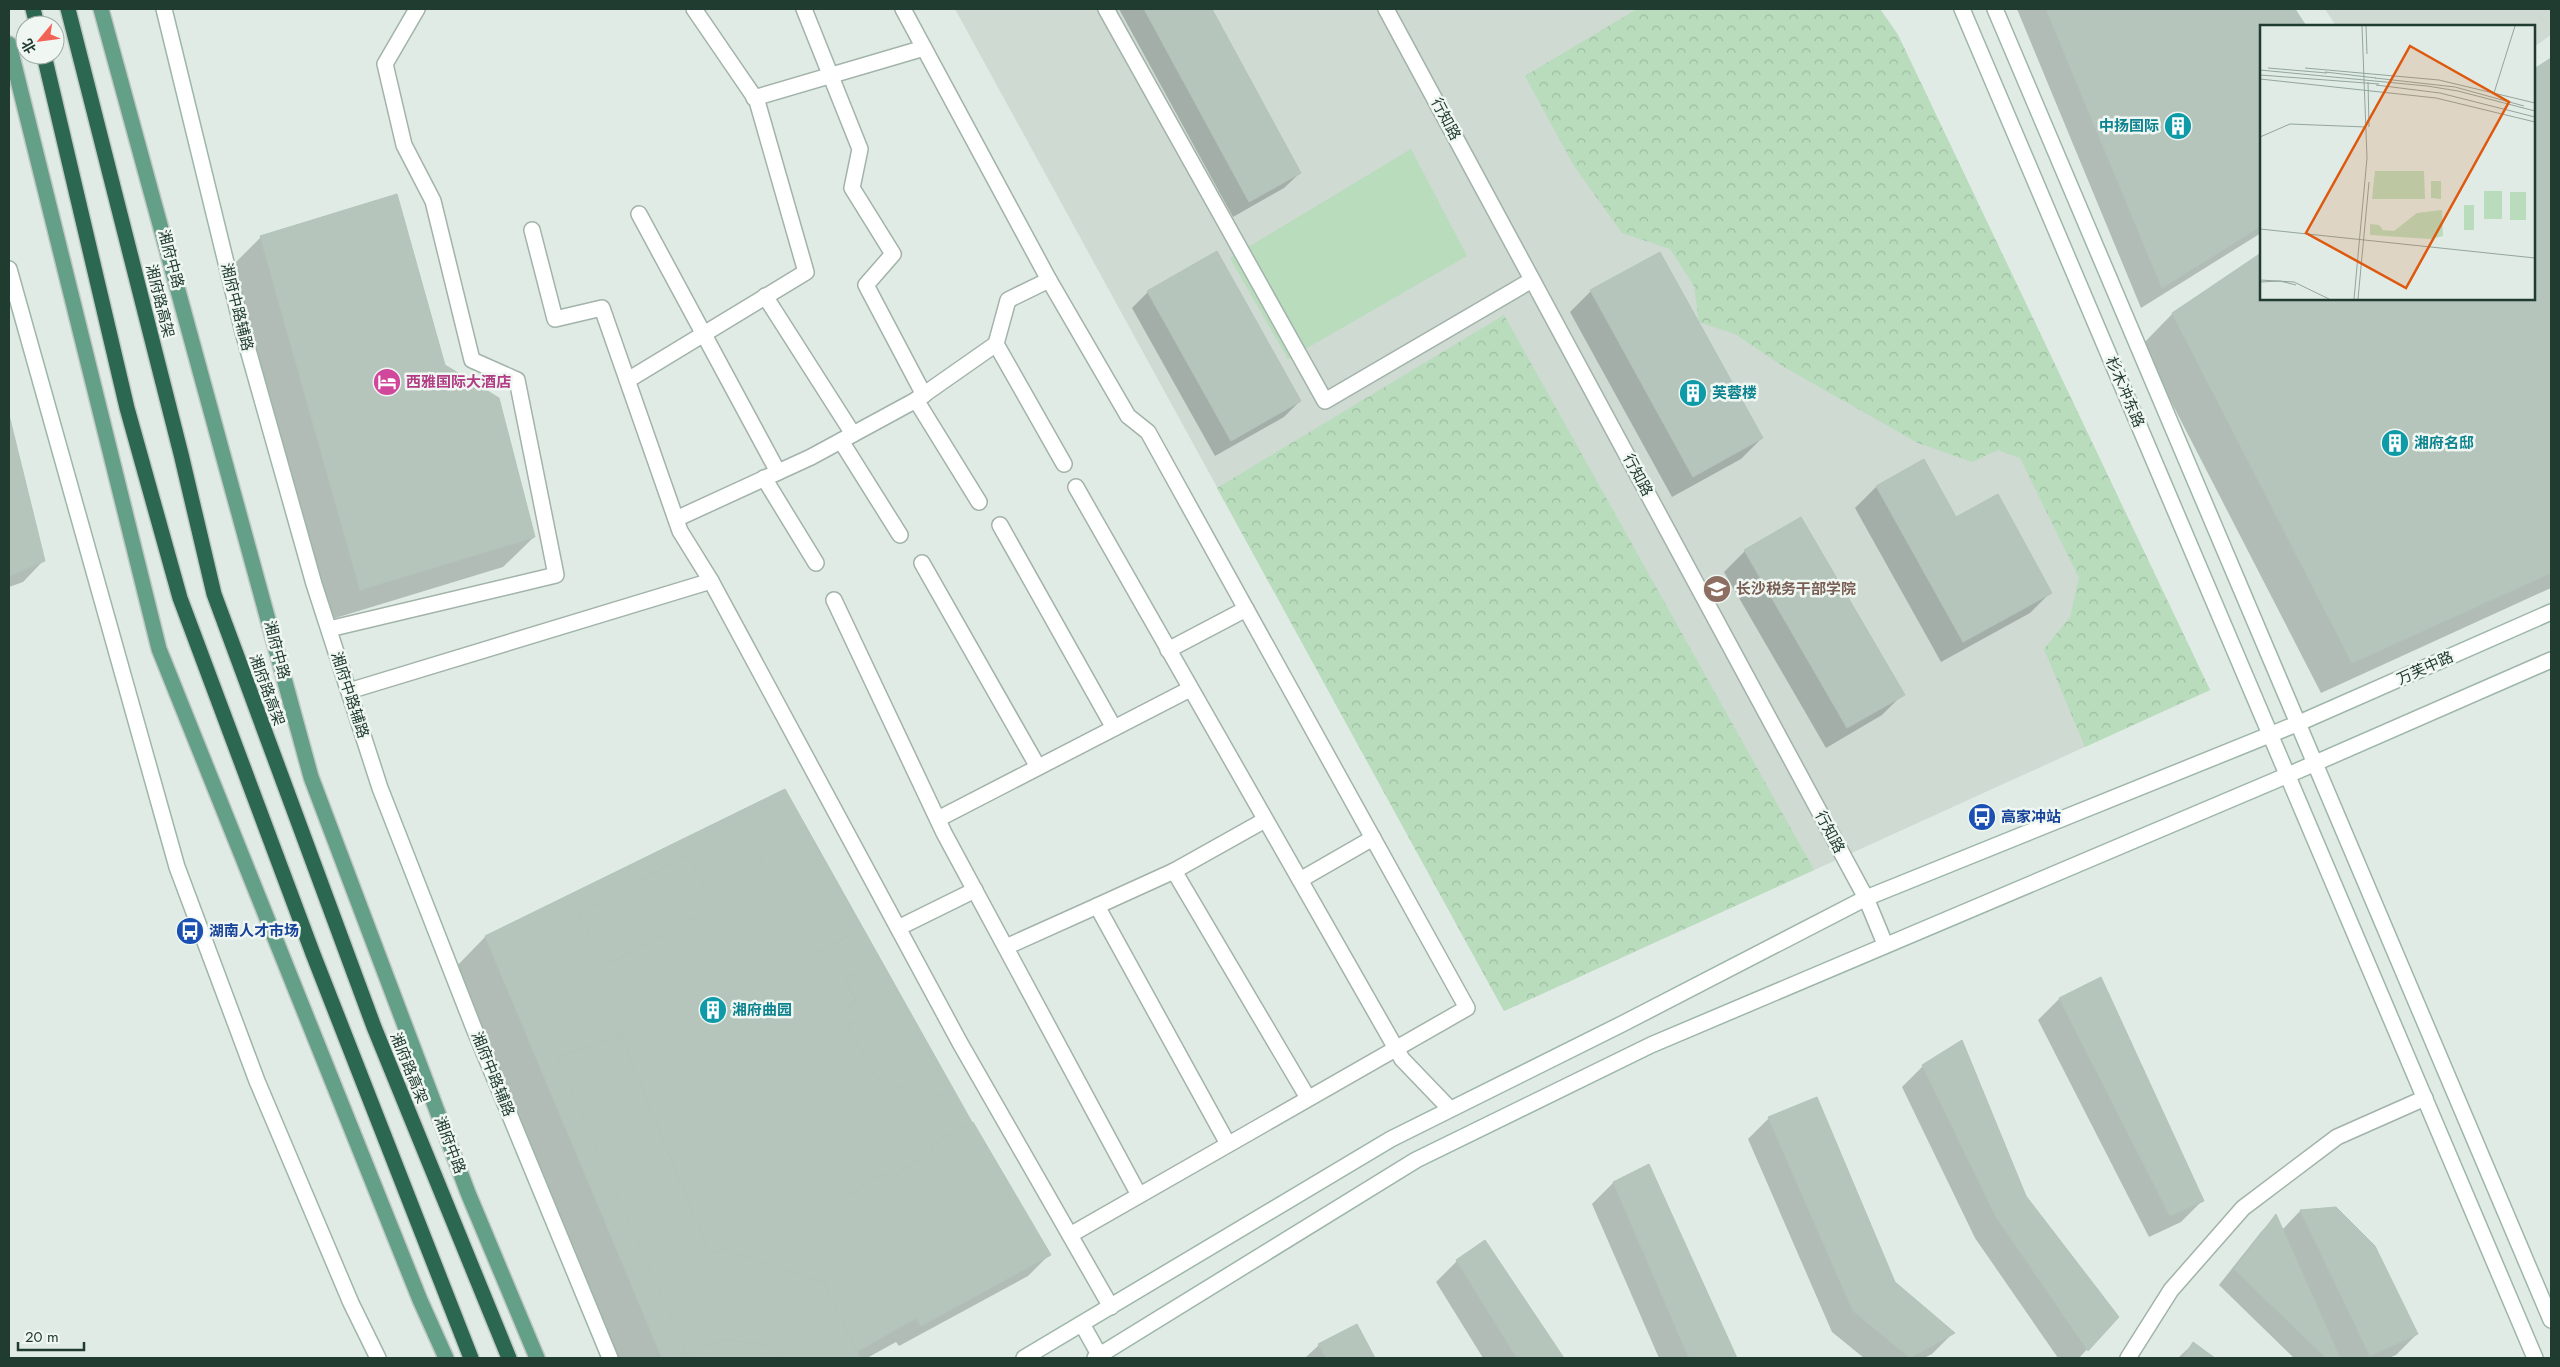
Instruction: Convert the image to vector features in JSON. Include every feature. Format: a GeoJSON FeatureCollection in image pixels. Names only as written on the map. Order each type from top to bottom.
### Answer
{"type":"FeatureCollection","features":[{"type":"Feature","properties":{"kind":"highway","name":"湘府路高架"},"geometry":{"type":"LineString","coordinates":[[68,9],[214,594],[374,1027],[509,1358]]}},
{"type":"Feature","properties":{"kind":"highway"},"geometry":{"type":"LineString","coordinates":[[46,65],[127,408],[180,598],[313,954],[471,1358]]}},
{"type":"Feature","properties":{"kind":"main road","name":"湘府中路"},"geometry":{"type":"LineString","coordinates":[[101,9],[311,777],[468,1193],[537,1358]]}},
{"type":"Feature","properties":{"kind":"main road"},"geometry":{"type":"LineString","coordinates":[[9,44],[159,649],[420,1300],[446,1358]]}},
{"type":"Feature","properties":{"kind":"street","name":"湘府中路辅路"},"geometry":{"type":"LineString","coordinates":[[164,9],[243,332],[329,629],[380,788],[447,960],[610,1358]]}},
{"type":"Feature","properties":{"kind":"street"},"geometry":{"type":"LineString","coordinates":[[329,629],[556,575],[517,380],[472,360],[434,201],[404,145],[386,64],[416,9]]}},
{"type":"Feature","properties":{"kind":"street"},"geometry":{"type":"LineString","coordinates":[[628,380],[806,272],[754,98],[694,9]]}},
{"type":"Feature","properties":{"kind":"street"},"geometry":{"type":"LineString","coordinates":[[804,9],[860,149],[852,188],[893,254],[866,285],[920,397],[979,502]]}},
{"type":"Feature","properties":{"kind":"street"},"geometry":{"type":"LineString","coordinates":[[903,9],[1049,280],[1128,416],[1148,432],[1467,1008],[1070,1235]]}},
{"type":"Feature","properties":{"kind":"street"},"geometry":{"type":"LineString","coordinates":[[1106,9],[1325,401],[1532,280]]}},
{"type":"Feature","properties":{"kind":"street","name":"行知路"},"geometry":{"type":"LineString","coordinates":[[1386,9],[1866,898],[1885,944]]}},
{"type":"Feature","properties":{"kind":"street","name":"杉木冲东路"},"geometry":{"type":"LineString","coordinates":[[1962,9],[2535,1358]]}},
{"type":"Feature","properties":{"kind":"street","name":"杉木冲东路"},"geometry":{"type":"LineString","coordinates":[[1995,9],[2551,1320]]}},
{"type":"Feature","properties":{"kind":"street"},"geometry":{"type":"LineString","coordinates":[[754,98],[830,74],[924,48]]}},
{"type":"Feature","properties":{"kind":"street"},"geometry":{"type":"LineString","coordinates":[[639,214],[778,472]]}},
{"type":"Feature","properties":{"kind":"street"},"geometry":{"type":"LineString","coordinates":[[532,230],[555,319],[602,308],[680,531],[711,580],[960,1043],[1111,1307]]}},
{"type":"Feature","properties":{"kind":"street"},"geometry":{"type":"LineString","coordinates":[[9,269],[177,867],[257,1082],[351,1302],[378,1358]]}},
{"type":"Feature","properties":{"kind":"street"},"geometry":{"type":"LineString","coordinates":[[676,519],[847,438],[920,397],[996,344],[1008,300],[1049,280]]}},
{"type":"Feature","properties":{"kind":"street"},"geometry":{"type":"LineString","coordinates":[[765,296],[847,438],[900,536]]}},
{"type":"Feature","properties":{"kind":"street"},"geometry":{"type":"LineString","coordinates":[[996,344],[1064,464]]}},
{"type":"Feature","properties":{"kind":"street"},"geometry":{"type":"LineString","coordinates":[[764,478],[816,564]]}},
{"type":"Feature","properties":{"kind":"street"},"geometry":{"type":"LineString","coordinates":[[1076,487],[1402,1059],[1450,1109]]}},
{"type":"Feature","properties":{"kind":"street"},"geometry":{"type":"LineString","coordinates":[[1000,525],[1114,728]]}},
{"type":"Feature","properties":{"kind":"street"},"geometry":{"type":"LineString","coordinates":[[922,563],[1038,767]]}},
{"type":"Feature","properties":{"kind":"street"},"geometry":{"type":"LineString","coordinates":[[349,691],[711,580]]}},
{"type":"Feature","properties":{"kind":"street"},"geometry":{"type":"LineString","coordinates":[[834,600],[938,819],[1138,1195]]}},
{"type":"Feature","properties":{"kind":"street"},"geometry":{"type":"LineString","coordinates":[[1168,650],[1246,609]]}},
{"type":"Feature","properties":{"kind":"street","name":"万芙中路"},"geometry":{"type":"LineString","coordinates":[[1024,1358],[1391,1139],[1866,898],[2270,734],[2299,724],[2551,612]]}},
{"type":"Feature","properties":{"kind":"street"},"geometry":{"type":"LineString","coordinates":[[1082,1324],[1098,1357],[1416,1160],[1651,1045],[1885,944],[2288,775],[2315,761],[2551,660]]}},
{"type":"Feature","properties":{"kind":"street"},"geometry":{"type":"LineString","coordinates":[[938,819],[1190,689]]}},
{"type":"Feature","properties":{"kind":"street"},"geometry":{"type":"LineString","coordinates":[[1006,947],[1174,871],[1265,820]]}},
{"type":"Feature","properties":{"kind":"street"},"geometry":{"type":"LineString","coordinates":[[1300,880],[1372,838]]}},
{"type":"Feature","properties":{"kind":"street"},"geometry":{"type":"LineString","coordinates":[[1174,871],[1308,1098]]}},
{"type":"Feature","properties":{"kind":"street"},"geometry":{"type":"LineString","coordinates":[[898,928],[975,890]]}},
{"type":"Feature","properties":{"kind":"street"},"geometry":{"type":"LineString","coordinates":[[1097,906],[1228,1144]]}},
{"type":"Feature","properties":{"kind":"street"},"geometry":{"type":"LineString","coordinates":[[2128,1358],[2171,1290],[2243,1208],[2337,1137],[2425,1098]]}},
{"type":"Feature","properties":{"kind":"shaded area","name":"长沙税务干部学院"},"geometry":{"type":"Polygon","coordinates":[[[955,9],[1880,9],[1898,35],[2210,690],[1504,1011],[955,9]]]}},
{"type":"Feature","properties":{"kind":"shaded area"},"geometry":{"type":"Polygon","coordinates":[[[2325,9],[2551,9],[2551,35],[2535,46],[2535,25],[2335,25],[2325,9]]]}},
{"type":"Feature","properties":{"kind":"green space"},"geometry":{"type":"Polygon","coordinates":[[[1637,9],[1880,9],[1898,35],[2210,690],[2085,747],[2044,649],[2070,617],[2079,578],[2020,458],[1998,450],[1972,462],[1918,443],[1784,367],[1735,334],[1699,322],[1694,286],[1670,249],[1622,233],[1574,166],[1525,76],[1637,9]]]}},
{"type":"Feature","properties":{"kind":"green space"},"geometry":{"type":"Polygon","coordinates":[[[1411,149],[1467,256],[1288,359],[1230,258],[1411,149]]]}},
{"type":"Feature","properties":{"kind":"green space"},"geometry":{"type":"Polygon","coordinates":[[[1504,315],[1814,870],[1504,1011],[1217,488],[1504,315]]]}},
{"type":"Feature","properties":{"kind":"building"},"geometry":{"type":"Polygon","coordinates":[[[1144,9],[1212,9],[1301,173],[1249,202],[1144,9]]]}},
{"type":"Feature","properties":{"kind":"building","name":"中扬国际"},"geometry":{"type":"Polygon","coordinates":[[[2046,9],[2295,9],[2305,25],[2260,25],[2260,227],[2162,288],[2046,9]]]}},
{"type":"Feature","properties":{"kind":"building","name":"湘府名邸"},"geometry":{"type":"Polygon","coordinates":[[[2551,58],[2551,573],[2352,663],[2172,313],[2260,254],[2260,300],[2535,300],[2535,68],[2551,58]]]}},
{"type":"Feature","properties":{"kind":"building","name":"西雅国际大酒店"},"geometry":{"type":"Polygon","coordinates":[[[397,194],[445,365],[499,398],[535,537],[360,590],[260,236],[397,194]]]}},
{"type":"Feature","properties":{"kind":"building"},"geometry":{"type":"Polygon","coordinates":[[[1217,251],[1301,401],[1231,441],[1147,291],[1217,251]]]}},
{"type":"Feature","properties":{"kind":"building","name":"芙蓉楼"},"geometry":{"type":"Polygon","coordinates":[[[1660,252],[1763,438],[1693,477],[1590,290],[1660,252]]]}},
{"type":"Feature","properties":{"kind":"building"},"geometry":{"type":"Polygon","coordinates":[[[9,415],[45,561],[9,576],[9,415]]]}},
{"type":"Feature","properties":{"kind":"building"},"geometry":{"type":"Polygon","coordinates":[[[1924,459],[1956,517],[1998,494],[2052,593],[1963,642],[1876,486],[1924,459]]]}},
{"type":"Feature","properties":{"kind":"building"},"geometry":{"type":"Polygon","coordinates":[[[1801,517],[1905,695],[1847,728],[1744,550],[1801,517]]]}},
{"type":"Feature","properties":{"kind":"building","name":"湘府曲园"},"geometry":{"type":"Polygon","coordinates":[[[785,789],[1042,1247],[846,1358],[662,1358],[485,936],[785,789]]]}},
{"type":"Feature","properties":{"kind":"building"},"geometry":{"type":"Polygon","coordinates":[[[805,827],[862,929],[816,953],[759,855],[805,827]]]}},
{"type":"Feature","properties":{"kind":"building"},"geometry":{"type":"Polygon","coordinates":[[[687,855],[716,907],[606,965],[579,914],[687,855]]]}},
{"type":"Feature","properties":{"kind":"building"},"geometry":{"type":"Polygon","coordinates":[[[880,959],[948,1090],[917,1109],[903,1085],[895,1089],[886,1075],[878,1081],[847,1025],[856,1022],[847,1008],[857,1003],[845,979],[880,959]]]}},
{"type":"Feature","properties":{"kind":"building"},"geometry":{"type":"Polygon","coordinates":[[[2101,977],[2204,1201],[2170,1216],[2059,998],[2101,977]]]}},
{"type":"Feature","properties":{"kind":"building"},"geometry":{"type":"Polygon","coordinates":[[[620,1034],[710,1254],[724,1249],[824,1283],[860,1358],[781,1358],[774,1346],[726,1339],[687,1354],[557,1058],[620,1034]]]}},
{"type":"Feature","properties":{"kind":"building"},"geometry":{"type":"Polygon","coordinates":[[[1962,1040],[2026,1196],[2119,1317],[2088,1351],[1996,1217],[1922,1065],[1962,1040]]]}},
{"type":"Feature","properties":{"kind":"building"},"geometry":{"type":"Polygon","coordinates":[[[1817,1097],[1895,1282],[1955,1333],[1910,1358],[1853,1311],[1768,1117],[1817,1097]]]}},
{"type":"Feature","properties":{"kind":"building"},"geometry":{"type":"Polygon","coordinates":[[[973,1122],[1051,1255],[921,1326],[843,1199],[883,1173],[887,1179],[934,1151],[932,1144],[973,1122]]]}},
{"type":"Feature","properties":{"kind":"building"},"geometry":{"type":"Polygon","coordinates":[[[1649,1164],[1737,1358],[1689,1358],[1613,1182],[1649,1164]]]}},
{"type":"Feature","properties":{"kind":"building"},"geometry":{"type":"Polygon","coordinates":[[[2336,1207],[2375,1246],[2418,1334],[2370,1356],[2300,1210],[2336,1207]]]}},
{"type":"Feature","properties":{"kind":"building"},"geometry":{"type":"Polygon","coordinates":[[[2276,1214],[2340,1358],[2326,1358],[2234,1269],[2276,1214]]]}},
{"type":"Feature","properties":{"kind":"building"},"geometry":{"type":"Polygon","coordinates":[[[1485,1240],[1564,1358],[1517,1358],[1456,1260],[1485,1240]]]}},
{"type":"Feature","properties":{"kind":"building"},"geometry":{"type":"Polygon","coordinates":[[[1357,1324],[1375,1358],[1326,1358],[1318,1344],[1357,1324]]]}},
{"type":"Feature","properties":{"kind":"building"},"geometry":{"type":"Polygon","coordinates":[[[2193,1342],[2215,1358],[2183,1358],[2193,1342]]]}},
{"type":"Feature","properties":{"kind":"place","name":"中扬国际"},"geometry":{"type":"Point","coordinates":[2178,126]}},
{"type":"Feature","properties":{"kind":"place","name":"西雅国际大酒店"},"geometry":{"type":"Point","coordinates":[387,382]}},
{"type":"Feature","properties":{"kind":"place","name":"芙蓉楼"},"geometry":{"type":"Point","coordinates":[1693,393]}},
{"type":"Feature","properties":{"kind":"place","name":"湘府名邸"},"geometry":{"type":"Point","coordinates":[2395,443]}},
{"type":"Feature","properties":{"kind":"place","name":"长沙税务干部学院"},"geometry":{"type":"Point","coordinates":[1717,589]}},
{"type":"Feature","properties":{"kind":"place","name":"高家冲站"},"geometry":{"type":"Point","coordinates":[1982,817]}},
{"type":"Feature","properties":{"kind":"place","name":"湖南人才市场"},"geometry":{"type":"Point","coordinates":[190,931]}},
{"type":"Feature","properties":{"kind":"place","name":"湘府曲园"},"geometry":{"type":"Point","coordinates":[713,1010]}}]}
